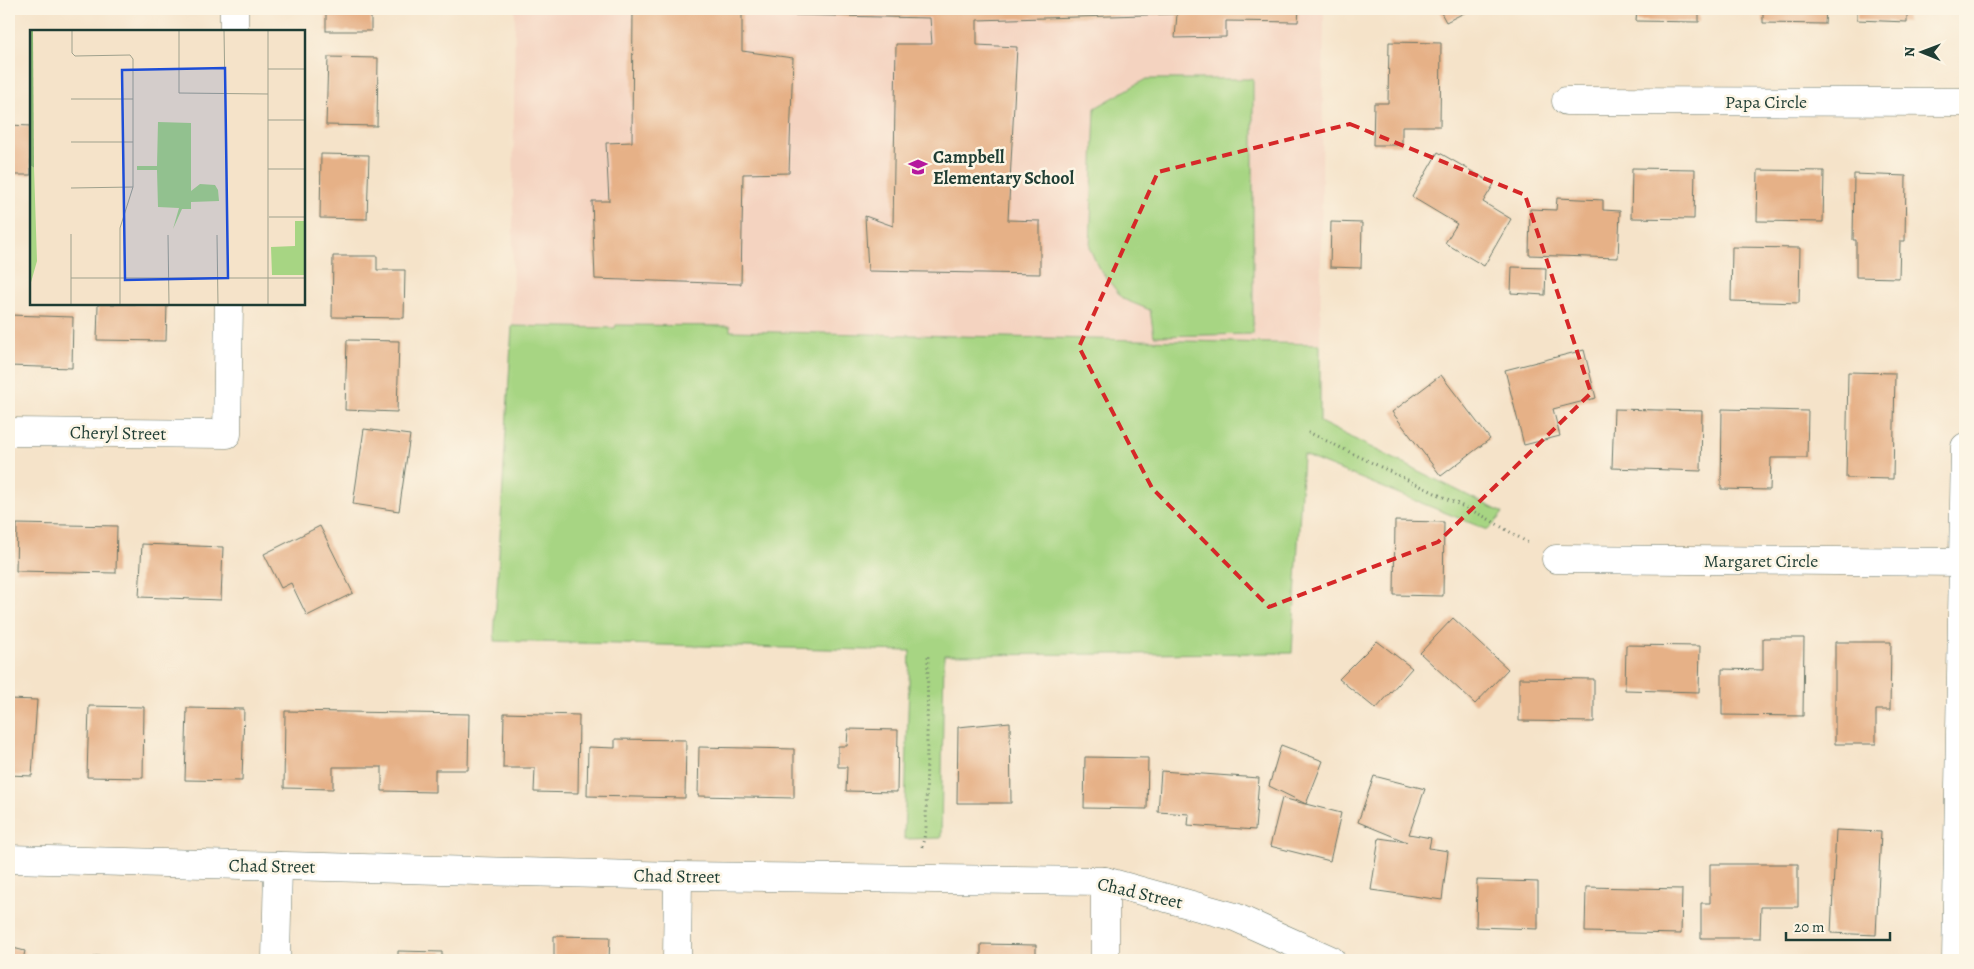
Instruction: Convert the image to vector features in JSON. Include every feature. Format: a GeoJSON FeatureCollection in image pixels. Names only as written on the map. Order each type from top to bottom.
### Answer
{"type":"FeatureCollection","features":[{"type":"Feature","properties":{"kind":"street"},"geometry":{"type":"LineString","coordinates":[[234,9],[234,30]]}},
{"type":"Feature","properties":{"kind":"street","name":"Papa Circle"},"geometry":{"type":"LineString","coordinates":[[1566,101],[1965,102]]}},
{"type":"Feature","properties":{"kind":"street","name":"Cheryl Street"},"geometry":{"type":"LineString","coordinates":[[9,432],[227,434],[229,305]]}},
{"type":"Feature","properties":{"kind":"street"},"geometry":{"type":"LineString","coordinates":[[1956,960],[1965,447]]}},
{"type":"Feature","properties":{"kind":"street","name":"Margaret Circle"},"geometry":{"type":"LineString","coordinates":[[1556,559],[1964,562]]}},
{"type":"Feature","properties":{"kind":"street","name":"Chad Street"},"geometry":{"type":"LineString","coordinates":[[9,859],[678,876],[1105,881],[1235,918],[1331,960]]}},
{"type":"Feature","properties":{"kind":"street"},"geometry":{"type":"LineString","coordinates":[[276,960],[278,866]]}},
{"type":"Feature","properties":{"kind":"street"},"geometry":{"type":"LineString","coordinates":[[677,960],[678,876]]}},
{"type":"Feature","properties":{"kind":"street"},"geometry":{"type":"LineString","coordinates":[[1105,881],[1105,960]]}},
{"type":"Feature","properties":{"kind":"path"},"geometry":{"type":"LineString","coordinates":[[1308,432],[1485,518],[1556,559]]}},
{"type":"Feature","properties":{"kind":"path"},"geometry":{"type":"LineString","coordinates":[[915,879],[926,829],[928,653]]}},
{"type":"Feature","properties":{"kind":"highlighted area"},"geometry":{"type":"Polygon","coordinates":[[[1350,124],[1525,195],[1591,393],[1438,542],[1269,607],[1152,488],[1079,347],[1158,172],[1350,124]]]}},
{"type":"Feature","properties":{"kind":"shaded area","name":"Campbell Elementary School"},"geometry":{"type":"Polygon","coordinates":[[[515,9],[1324,9],[1320,344],[512,326],[515,9]]]}},
{"type":"Feature","properties":{"kind":"green space"},"geometry":{"type":"Polygon","coordinates":[[[1146,79],[1253,79],[1253,334],[1154,336],[1150,310],[1123,299],[1098,267],[1090,249],[1095,108],[1146,79]]]}},
{"type":"Feature","properties":{"kind":"green space"},"geometry":{"type":"Polygon","coordinates":[[[616,325],[730,326],[730,331],[1320,344],[1320,422],[1503,513],[1488,530],[1303,455],[1292,653],[944,655],[941,838],[904,839],[910,651],[494,641],[512,326],[615,328],[616,325]]]}},
{"type":"Feature","properties":{"kind":"building"},"geometry":{"type":"Polygon","coordinates":[[[326,9],[371,9],[371,31],[326,31],[326,9]]]}},
{"type":"Feature","properties":{"kind":"building"},"geometry":{"type":"Polygon","coordinates":[[[633,9],[1299,9],[1298,22],[1226,21],[1226,37],[1175,38],[1177,14],[977,20],[977,45],[1017,47],[1008,220],[1040,221],[1040,274],[868,271],[865,216],[893,226],[896,44],[932,44],[930,18],[742,14],[742,51],[793,58],[789,173],[743,174],[741,284],[595,279],[592,201],[609,201],[606,143],[632,142],[633,9]]]}},
{"type":"Feature","properties":{"kind":"building"},"geometry":{"type":"Polygon","coordinates":[[[1439,9],[1472,9],[1446,22],[1439,9]]]}},
{"type":"Feature","properties":{"kind":"building"},"geometry":{"type":"Polygon","coordinates":[[[1637,9],[1699,9],[1699,22],[1636,21],[1637,9]]]}},
{"type":"Feature","properties":{"kind":"building"},"geometry":{"type":"Polygon","coordinates":[[[1763,9],[1826,9],[1825,24],[1763,23],[1763,9]]]}},
{"type":"Feature","properties":{"kind":"building"},"geometry":{"type":"Polygon","coordinates":[[[1857,9],[1907,9],[1907,22],[1857,20],[1857,9]]]}},
{"type":"Feature","properties":{"kind":"building"},"geometry":{"type":"Polygon","coordinates":[[[1389,42],[1441,43],[1440,126],[1402,126],[1402,145],[1373,145],[1374,103],[1388,103],[1389,42]]]}},
{"type":"Feature","properties":{"kind":"building"},"geometry":{"type":"Polygon","coordinates":[[[328,57],[378,58],[377,126],[326,125],[328,57]]]}},
{"type":"Feature","properties":{"kind":"building"},"geometry":{"type":"Polygon","coordinates":[[[9,125],[30,126],[30,175],[9,175],[9,125]]]}},
{"type":"Feature","properties":{"kind":"building"},"geometry":{"type":"Polygon","coordinates":[[[1438,152],[1494,184],[1483,202],[1511,219],[1484,266],[1445,243],[1457,224],[1412,197],[1438,152]]]}},
{"type":"Feature","properties":{"kind":"building"},"geometry":{"type":"Polygon","coordinates":[[[321,154],[369,155],[367,219],[320,218],[321,154]]]}},
{"type":"Feature","properties":{"kind":"building"},"geometry":{"type":"Polygon","coordinates":[[[1632,168],[1695,169],[1694,219],[1631,218],[1632,168]]]}},
{"type":"Feature","properties":{"kind":"building"},"geometry":{"type":"Polygon","coordinates":[[[1758,170],[1824,171],[1823,222],[1757,221],[1758,170]]]}},
{"type":"Feature","properties":{"kind":"building"},"geometry":{"type":"Polygon","coordinates":[[[1854,174],[1906,176],[1905,241],[1900,241],[1899,278],[1856,277],[1856,240],[1853,240],[1854,174]]]}},
{"type":"Feature","properties":{"kind":"building"},"geometry":{"type":"Polygon","coordinates":[[[1557,198],[1603,200],[1603,210],[1620,211],[1618,258],[1529,255],[1530,209],[1556,210],[1557,198]]]}},
{"type":"Feature","properties":{"kind":"building"},"geometry":{"type":"Polygon","coordinates":[[[1331,222],[1362,223],[1361,268],[1330,267],[1331,222]]]}},
{"type":"Feature","properties":{"kind":"building"},"geometry":{"type":"Polygon","coordinates":[[[1732,247],[1800,248],[1799,303],[1731,301],[1732,247]]]}},
{"type":"Feature","properties":{"kind":"building"},"geometry":{"type":"Polygon","coordinates":[[[333,256],[377,256],[377,270],[405,270],[404,318],[332,317],[333,256]]]}},
{"type":"Feature","properties":{"kind":"building"},"geometry":{"type":"Polygon","coordinates":[[[1512,267],[1546,268],[1545,295],[1511,293],[1512,267]]]}},
{"type":"Feature","properties":{"kind":"building"},"geometry":{"type":"Polygon","coordinates":[[[98,305],[167,305],[166,341],[97,340],[98,305]]]}},
{"type":"Feature","properties":{"kind":"building"},"geometry":{"type":"Polygon","coordinates":[[[9,315],[73,317],[72,368],[9,366],[9,315]]]}},
{"type":"Feature","properties":{"kind":"building"},"geometry":{"type":"Polygon","coordinates":[[[347,340],[399,341],[397,412],[345,410],[347,340]]]}},
{"type":"Feature","properties":{"kind":"building"},"geometry":{"type":"Polygon","coordinates":[[[1584,350],[1596,398],[1553,409],[1560,436],[1524,445],[1505,370],[1584,350]]]}},
{"type":"Feature","properties":{"kind":"building"},"geometry":{"type":"Polygon","coordinates":[[[1848,372],[1895,373],[1893,479],[1846,478],[1848,372]]]}},
{"type":"Feature","properties":{"kind":"building"},"geometry":{"type":"Polygon","coordinates":[[[1441,375],[1490,439],[1441,476],[1392,412],[1441,375]]]}},
{"type":"Feature","properties":{"kind":"building"},"geometry":{"type":"Polygon","coordinates":[[[1614,409],[1702,411],[1701,471],[1612,468],[1614,409]]]}},
{"type":"Feature","properties":{"kind":"building"},"geometry":{"type":"Polygon","coordinates":[[[1722,409],[1808,411],[1807,458],[1771,458],[1770,490],[1721,489],[1722,409]]]}},
{"type":"Feature","properties":{"kind":"building"},"geometry":{"type":"Polygon","coordinates":[[[364,429],[410,435],[399,511],[353,504],[364,429]]]}},
{"type":"Feature","properties":{"kind":"building"},"geometry":{"type":"Polygon","coordinates":[[[1395,521],[1444,522],[1443,596],[1394,595],[1395,521]]]}},
{"type":"Feature","properties":{"kind":"building"},"geometry":{"type":"Polygon","coordinates":[[[17,524],[117,526],[116,573],[16,571],[17,524]]]}},
{"type":"Feature","properties":{"kind":"building"},"geometry":{"type":"Polygon","coordinates":[[[320,526],[353,593],[307,616],[291,583],[281,588],[264,554],[320,526]]]}},
{"type":"Feature","properties":{"kind":"building"},"geometry":{"type":"Polygon","coordinates":[[[142,544],[223,547],[221,600],[139,597],[142,544]]]}},
{"type":"Feature","properties":{"kind":"building"},"geometry":{"type":"Polygon","coordinates":[[[1453,618],[1508,669],[1475,704],[1420,653],[1453,618]]]}},
{"type":"Feature","properties":{"kind":"building"},"geometry":{"type":"Polygon","coordinates":[[[1763,638],[1804,638],[1803,716],[1722,715],[1722,669],[1763,670],[1763,638]]]}},
{"type":"Feature","properties":{"kind":"building"},"geometry":{"type":"Polygon","coordinates":[[[1377,641],[1412,668],[1376,709],[1339,679],[1377,641]]]}},
{"type":"Feature","properties":{"kind":"building"},"geometry":{"type":"Polygon","coordinates":[[[1835,642],[1891,642],[1890,710],[1876,710],[1876,744],[1835,744],[1835,642]]]}},
{"type":"Feature","properties":{"kind":"building"},"geometry":{"type":"Polygon","coordinates":[[[1626,645],[1700,646],[1699,692],[1625,690],[1626,645]]]}},
{"type":"Feature","properties":{"kind":"building"},"geometry":{"type":"Polygon","coordinates":[[[1519,678],[1594,679],[1594,722],[1519,721],[1519,678]]]}},
{"type":"Feature","properties":{"kind":"building"},"geometry":{"type":"Polygon","coordinates":[[[9,699],[37,700],[32,776],[9,775],[9,699]]]}},
{"type":"Feature","properties":{"kind":"building"},"geometry":{"type":"Polygon","coordinates":[[[89,706],[144,707],[143,778],[87,777],[89,706]]]}},
{"type":"Feature","properties":{"kind":"building"},"geometry":{"type":"Polygon","coordinates":[[[187,708],[244,709],[242,781],[185,780],[187,708]]]}},
{"type":"Feature","properties":{"kind":"building"},"geometry":{"type":"Polygon","coordinates":[[[285,711],[469,714],[468,770],[435,770],[435,792],[382,791],[382,767],[333,767],[333,789],[284,788],[285,711]]]}},
{"type":"Feature","properties":{"kind":"building"},"geometry":{"type":"Polygon","coordinates":[[[504,713],[579,715],[578,793],[534,792],[535,768],[503,768],[504,713]]]}},
{"type":"Feature","properties":{"kind":"building"},"geometry":{"type":"Polygon","coordinates":[[[1010,722],[1011,803],[957,803],[958,727],[1010,722]]]}},
{"type":"Feature","properties":{"kind":"building"},"geometry":{"type":"Polygon","coordinates":[[[848,729],[898,730],[897,792],[846,791],[847,767],[838,767],[838,746],[847,746],[848,729]]]}},
{"type":"Feature","properties":{"kind":"building"},"geometry":{"type":"Polygon","coordinates":[[[615,739],[686,740],[685,798],[587,796],[588,747],[615,748],[615,739]]]}},
{"type":"Feature","properties":{"kind":"building"},"geometry":{"type":"Polygon","coordinates":[[[1281,745],[1323,761],[1306,804],[1269,786],[1281,745]]]}},
{"type":"Feature","properties":{"kind":"building"},"geometry":{"type":"Polygon","coordinates":[[[699,747],[794,749],[794,798],[698,796],[699,747]]]}},
{"type":"Feature","properties":{"kind":"building"},"geometry":{"type":"Polygon","coordinates":[[[1085,757],[1148,758],[1147,809],[1084,808],[1085,757]]]}},
{"type":"Feature","properties":{"kind":"building"},"geometry":{"type":"Polygon","coordinates":[[[1161,771],[1259,778],[1255,830],[1188,825],[1189,814],[1158,812],[1161,771]]]}},
{"type":"Feature","properties":{"kind":"building"},"geometry":{"type":"Polygon","coordinates":[[[1374,776],[1425,789],[1409,834],[1431,838],[1429,848],[1448,851],[1442,900],[1371,890],[1379,838],[1407,842],[1358,822],[1374,776]]]}},
{"type":"Feature","properties":{"kind":"building"},"geometry":{"type":"Polygon","coordinates":[[[1282,798],[1341,813],[1330,861],[1270,846],[1282,798]]]}},
{"type":"Feature","properties":{"kind":"building"},"geometry":{"type":"Polygon","coordinates":[[[1836,830],[1881,832],[1876,935],[1831,933],[1836,830]]]}},
{"type":"Feature","properties":{"kind":"building"},"geometry":{"type":"Polygon","coordinates":[[[1710,864],[1798,864],[1798,907],[1761,907],[1760,938],[1701,938],[1701,903],[1710,903],[1710,864]]]}},
{"type":"Feature","properties":{"kind":"building"},"geometry":{"type":"Polygon","coordinates":[[[1477,880],[1538,882],[1538,929],[1476,927],[1477,880]]]}},
{"type":"Feature","properties":{"kind":"building"},"geometry":{"type":"Polygon","coordinates":[[[1586,887],[1682,889],[1681,934],[1585,932],[1586,887]]]}},
{"type":"Feature","properties":{"kind":"building"},"geometry":{"type":"Polygon","coordinates":[[[554,936],[610,937],[609,960],[554,960],[554,936]]]}},
{"type":"Feature","properties":{"kind":"building"},"geometry":{"type":"Polygon","coordinates":[[[981,944],[1036,945],[1036,960],[981,960],[981,944]]]}},
{"type":"Feature","properties":{"kind":"building"},"geometry":{"type":"Polygon","coordinates":[[[9,947],[25,951],[23,960],[9,960],[9,947]]]}},
{"type":"Feature","properties":{"kind":"building"},"geometry":{"type":"Polygon","coordinates":[[[398,951],[442,952],[442,960],[398,960],[398,951]]]}},
{"type":"Feature","properties":{"kind":"building"},"geometry":{"type":"Polygon","coordinates":[[[95,956],[142,959],[142,960],[95,960],[95,956]]]}},
{"type":"Feature","properties":{"kind":"place","name":"Campbell Elementary School"},"geometry":{"type":"Point","coordinates":[918,167]}}]}
